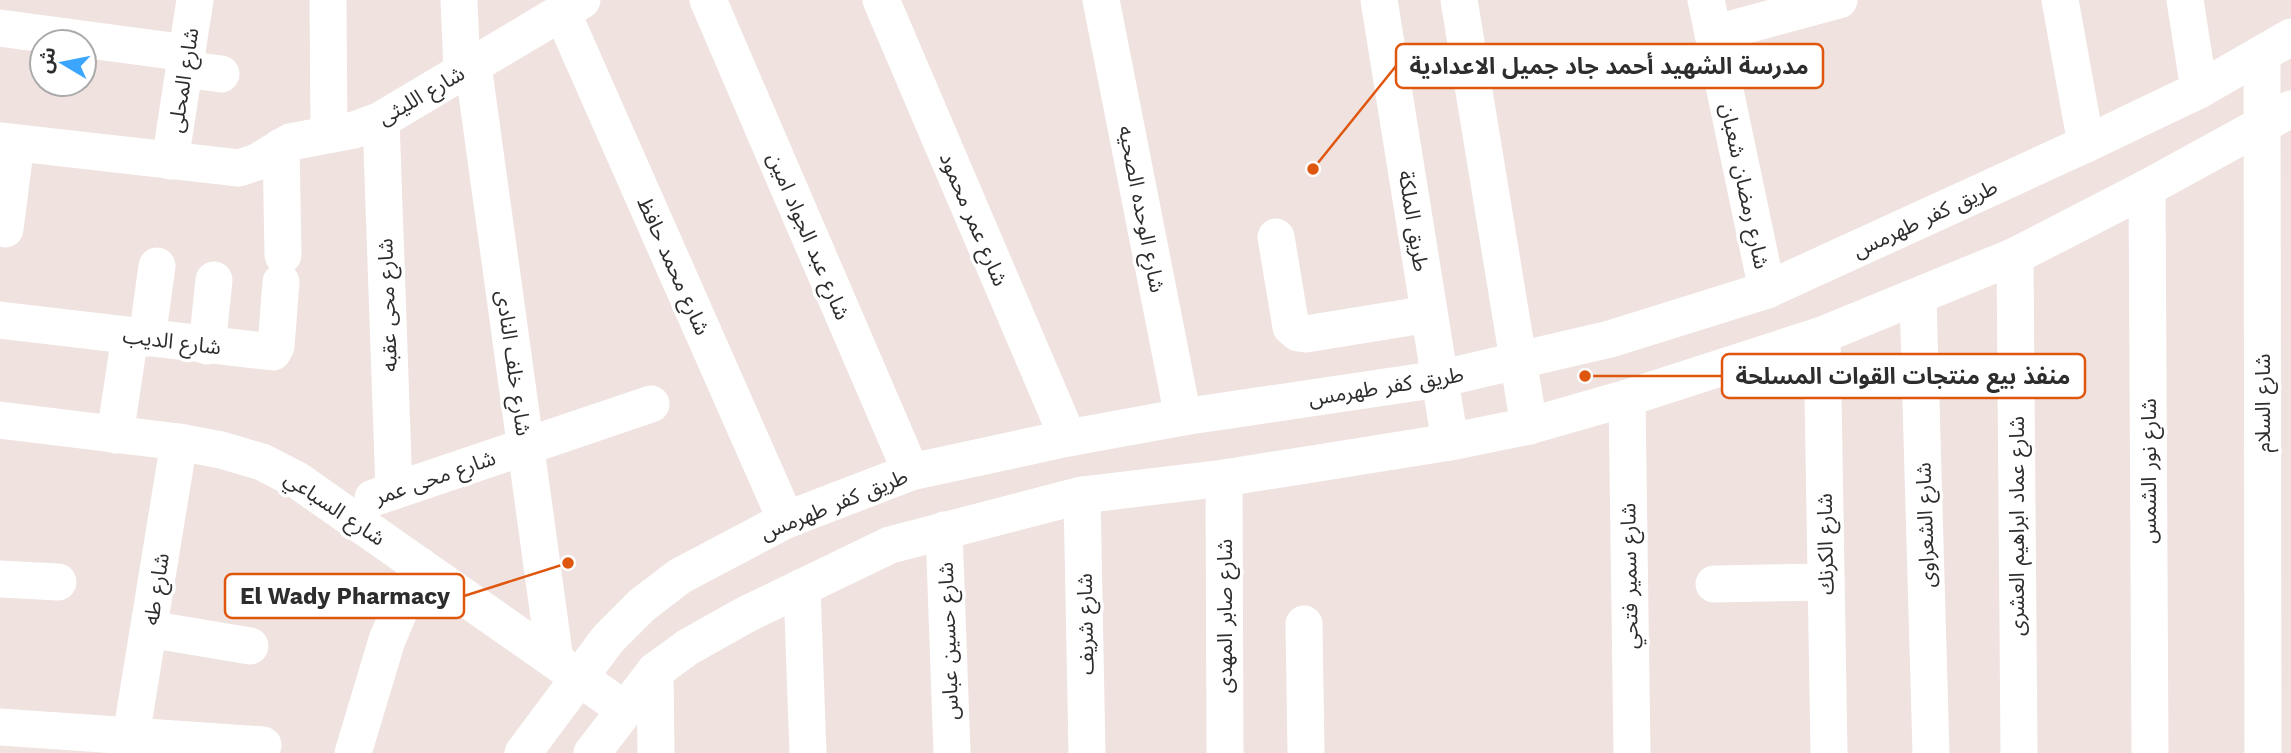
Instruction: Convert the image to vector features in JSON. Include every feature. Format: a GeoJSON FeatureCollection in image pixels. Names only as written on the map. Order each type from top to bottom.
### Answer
{"type":"FeatureCollection","features":[{"type":"Feature","properties":{"kind":"street","name":"شارع المحلى"},"geometry":{"type":"LineString","coordinates":[[170,160],[195,0]]}},
{"type":"Feature","properties":{"kind":"street"},"geometry":{"type":"LineString","coordinates":[[328,0],[329,134]]}},
{"type":"Feature","properties":{"kind":"street","name":"شارع خلف النادى"},"geometry":{"type":"LineString","coordinates":[[459,0],[526,446],[566,669]]}},
{"type":"Feature","properties":{"kind":"street","name":"شارع عبد الجواد امين"},"geometry":{"type":"LineString","coordinates":[[708,0],[911,472]]}},
{"type":"Feature","properties":{"kind":"street","name":"شارع عمر محمود"},"geometry":{"type":"LineString","coordinates":[[881,0],[1068,438]]}},
{"type":"Feature","properties":{"kind":"street","name":"شارع الوحده الصحيه"},"geometry":{"type":"LineString","coordinates":[[1101,0],[1184,417]]}},
{"type":"Feature","properties":{"kind":"street","name":"طريق الملكة"},"geometry":{"type":"LineString","coordinates":[[1379,0],[1450,442]]}},
{"type":"Feature","properties":{"kind":"street"},"geometry":{"type":"LineString","coordinates":[[1459,0],[1529,426]]}},
{"type":"Feature","properties":{"kind":"street"},"geometry":{"type":"LineString","coordinates":[[1709,17],[1839,0]]}},
{"type":"Feature","properties":{"kind":"street"},"geometry":{"type":"LineString","coordinates":[[2060,0],[2086,144]]}},
{"type":"Feature","properties":{"kind":"street"},"geometry":{"type":"LineString","coordinates":[[2185,0],[2199,90]]}},
{"type":"Feature","properties":{"kind":"street","name":"شارع الليثى"},"geometry":{"type":"LineString","coordinates":[[8,142],[91,163],[170,160],[239,167],[257,162],[290,142],[354,130],[381,120],[572,6]]}},
{"type":"Feature","properties":{"kind":"street","name":"شارع محمد حافظ"},"geometry":{"type":"LineString","coordinates":[[572,6],[786,520]]}},
{"type":"Feature","properties":{"kind":"street","name":"شارع رمضان شعبان"},"geometry":{"type":"LineString","coordinates":[[1709,17],[1767,290]]}},
{"type":"Feature","properties":{"kind":"street"},"geometry":{"type":"LineString","coordinates":[[0,28],[186,61],[221,74]]}},
{"type":"Feature","properties":{"kind":"street","name":"طريق كفر طهرمس"},"geometry":{"type":"LineString","coordinates":[[523,753],[566,669],[608,639],[642,605],[680,576],[786,520],[911,472],[1068,438],[1184,417],[1439,379],[1611,339],[1767,290],[2199,90],[2276,45]]}},
{"type":"Feature","properties":{"kind":"street","name":"شارع السلام"},"geometry":{"type":"LineString","coordinates":[[2263,753],[2276,45]]}},
{"type":"Feature","properties":{"kind":"street"},"geometry":{"type":"LineString","coordinates":[[594,751],[655,671],[688,647],[745,614],[890,545],[1082,495],[1224,478],[1450,442],[1529,426],[1627,398],[1822,335],[2015,256],[2276,117]]}},
{"type":"Feature","properties":{"kind":"street","name":"شارع محى عقبه"},"geometry":{"type":"LineString","coordinates":[[381,120],[394,491]]}},
{"type":"Feature","properties":{"kind":"street"},"geometry":{"type":"LineString","coordinates":[[5,229],[8,142]]}},
{"type":"Feature","properties":{"kind":"street","name":"شارع الديب"},"geometry":{"type":"LineString","coordinates":[[0,320],[273,352],[276,346],[282,269],[281,147]]}},
{"type":"Feature","properties":{"kind":"street","name":"شارع نور الشمس"},"geometry":{"type":"LineString","coordinates":[[2147,188],[2150,753]]}},
{"type":"Feature","properties":{"kind":"street"},"geometry":{"type":"LineString","coordinates":[[1276,237],[1291,327],[1298,332],[1306,334],[1429,314]]}},
{"type":"Feature","properties":{"kind":"street","name":"شارع عماد ابراهيم العشرى"},"geometry":{"type":"LineString","coordinates":[[2015,256],[2019,753]]}},
{"type":"Feature","properties":{"kind":"street"},"geometry":{"type":"LineString","coordinates":[[115,435],[157,265]]}},
{"type":"Feature","properties":{"kind":"street"},"geometry":{"type":"LineString","coordinates":[[207,345],[214,280]]}},
{"type":"Feature","properties":{"kind":"street","name":"شارع الشعراوى"},"geometry":{"type":"LineString","coordinates":[[1918,297],[1931,753]]}},
{"type":"Feature","properties":{"kind":"street","name":"شارع الكرنك"},"geometry":{"type":"LineString","coordinates":[[1822,335],[1829,753]]}},
{"type":"Feature","properties":{"kind":"street","name":"شارع سمير فتحي"},"geometry":{"type":"LineString","coordinates":[[1627,398],[1632,753]]}},
{"type":"Feature","properties":{"kind":"street","name":"شارع محى عمر"},"geometry":{"type":"LineString","coordinates":[[339,509],[651,404]]}},
{"type":"Feature","properties":{"kind":"street","name":"شارع السباعي"},"geometry":{"type":"LineString","coordinates":[[0,420],[180,442],[262,462],[297,480],[624,709]]}},
{"type":"Feature","properties":{"kind":"street","name":"شارع طه"},"geometry":{"type":"LineString","coordinates":[[131,736],[180,442]]}},
{"type":"Feature","properties":{"kind":"street","name":"شارع صابر المهدى"},"geometry":{"type":"LineString","coordinates":[[1224,478],[1225,753]]}},
{"type":"Feature","properties":{"kind":"street","name":"شارع شريف"},"geometry":{"type":"LineString","coordinates":[[1082,495],[1087,753]]}},
{"type":"Feature","properties":{"kind":"street","name":"شارع حسين عباس"},"geometry":{"type":"LineString","coordinates":[[944,530],[953,753]]}},
{"type":"Feature","properties":{"kind":"street"},"geometry":{"type":"LineString","coordinates":[[353,753],[387,640],[419,565]]}},
{"type":"Feature","properties":{"kind":"street"},"geometry":{"type":"LineString","coordinates":[[0,579],[58,582]]}},
{"type":"Feature","properties":{"kind":"street"},"geometry":{"type":"LineString","coordinates":[[1714,584],[1826,582]]}},
{"type":"Feature","properties":{"kind":"street"},"geometry":{"type":"LineString","coordinates":[[802,587],[808,753]]}},
{"type":"Feature","properties":{"kind":"street"},"geometry":{"type":"LineString","coordinates":[[1304,624],[1306,753]]}},
{"type":"Feature","properties":{"kind":"street"},"geometry":{"type":"LineString","coordinates":[[149,629],[250,646]]}},
{"type":"Feature","properties":{"kind":"street"},"geometry":{"type":"LineString","coordinates":[[655,671],[656,753]]}},
{"type":"Feature","properties":{"kind":"street"},"geometry":{"type":"LineString","coordinates":[[0,727],[263,745]]}},
{"type":"Feature","properties":{"kind":"place","name":"مدرسة الشهيد أحمد جاد جميل الاعدادية"},"geometry":{"type":"Point","coordinates":[1313,169]}},
{"type":"Feature","properties":{"kind":"place","name":"منفذ بيع منتجات القوات المسلحة"},"geometry":{"type":"Point","coordinates":[1585,376]}},
{"type":"Feature","properties":{"kind":"place","name":"El Wady Pharmacy"},"geometry":{"type":"Point","coordinates":[568,563]}}]}
